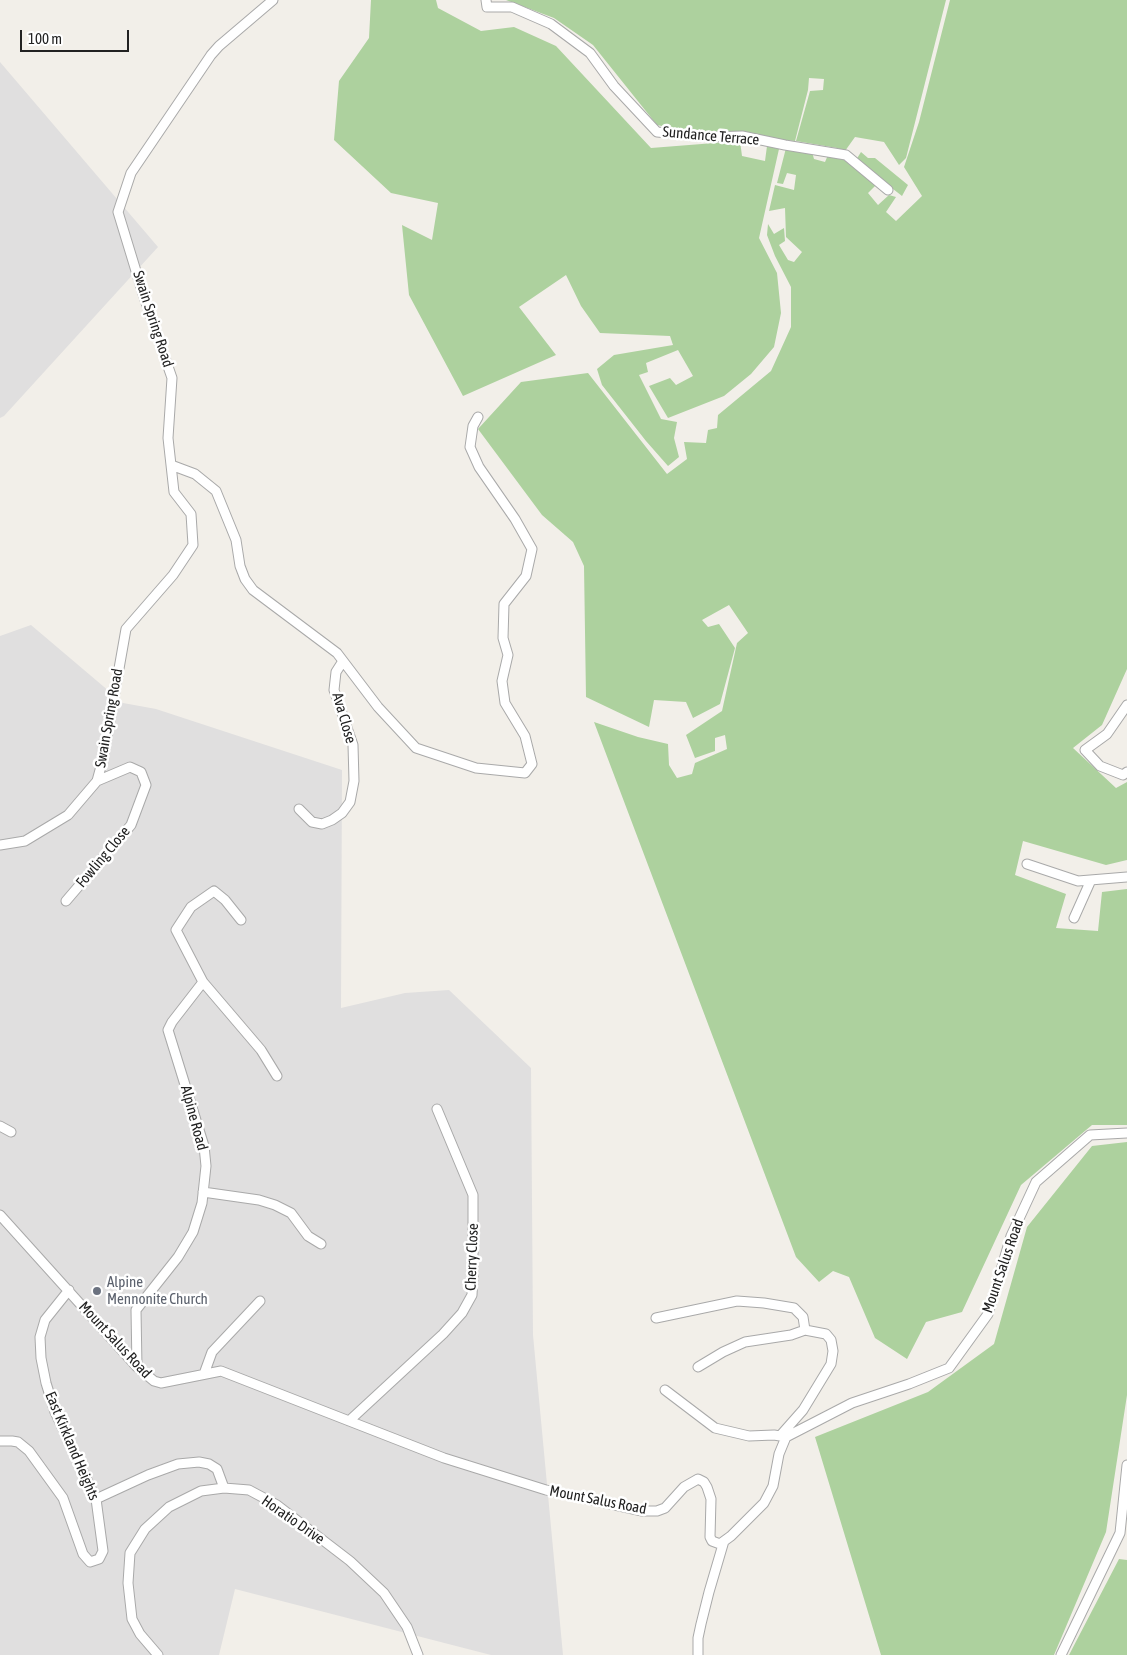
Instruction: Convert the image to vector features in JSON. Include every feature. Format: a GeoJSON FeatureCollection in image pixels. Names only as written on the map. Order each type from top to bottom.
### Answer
{"type":"FeatureCollection","features":[{"type":"Feature","properties":{"kind":"street","name":"Swain Spring Road"},"geometry":{"type":"LineString","coordinates":[[0,845],[24,841],[68,815],[97,781],[126,629],[173,575],[193,545],[191,514],[174,492],[168,438],[172,378],[118,212],[131,173],[211,55],[273,0]]}},
{"type":"Feature","properties":{"kind":"street","name":"Sundance Terrace"},"geometry":{"type":"LineString","coordinates":[[486,0],[487,7],[512,7],[551,24],[590,53],[614,86],[657,132],[711,137],[742,136],[846,155],[888,190]]}},
{"type":"Feature","properties":{"kind":"street"},"geometry":{"type":"LineString","coordinates":[[171,465],[195,474],[216,491],[236,540],[243,573],[253,590],[337,653],[378,707],[416,748],[476,768],[525,773],[532,764],[525,736],[505,703],[502,681],[508,655],[503,638],[504,604],[526,576],[532,549],[515,519],[479,467],[470,447],[473,426],[478,417]]}},
{"type":"Feature","properties":{"kind":"street","name":"Ava Close"},"geometry":{"type":"LineString","coordinates":[[299,809],[312,822],[322,824],[342,813],[350,802],[354,781],[353,745],[334,690],[336,672],[343,661]]}},
{"type":"Feature","properties":{"kind":"street"},"geometry":{"type":"LineString","coordinates":[[1127,705],[1108,734],[1086,750],[1100,766],[1123,775],[1127,772]]}},
{"type":"Feature","properties":{"kind":"street","name":"Fowling Close"},"geometry":{"type":"LineString","coordinates":[[66,901],[131,825],[146,785],[142,772],[130,767],[97,781]]}},
{"type":"Feature","properties":{"kind":"street"},"geometry":{"type":"LineString","coordinates":[[1027,864],[1078,881],[1127,877]]}},
{"type":"Feature","properties":{"kind":"street"},"geometry":{"type":"LineString","coordinates":[[1074,918],[1091,880]]}},
{"type":"Feature","properties":{"kind":"street"},"geometry":{"type":"LineString","coordinates":[[241,920],[225,900],[214,891],[191,908],[176,930],[203,982],[261,1050],[277,1076]]}},
{"type":"Feature","properties":{"kind":"street","name":"Alpine Road"},"geometry":{"type":"LineString","coordinates":[[137,1367],[136,1310],[178,1257],[193,1232],[202,1203],[206,1166],[204,1146],[168,1030],[203,982]]}},
{"type":"Feature","properties":{"kind":"street","name":"Cherry Close"},"geometry":{"type":"LineString","coordinates":[[349,1421],[443,1334],[462,1313],[472,1295],[473,1195],[437,1109]]}},
{"type":"Feature","properties":{"kind":"street"},"geometry":{"type":"LineString","coordinates":[[0,1126],[11,1132]]}},
{"type":"Feature","properties":{"kind":"street","name":"Mount Salus Road"},"geometry":{"type":"LineString","coordinates":[[783,1436],[852,1403],[949,1368],[988,1314],[1010,1236],[1036,1182],[1090,1135],[1127,1133]]}},
{"type":"Feature","properties":{"kind":"street"},"geometry":{"type":"LineString","coordinates":[[203,1192],[259,1200],[275,1205],[291,1214],[308,1236],[321,1244]]}},
{"type":"Feature","properties":{"kind":"street","name":"Mount Salus Road"},"geometry":{"type":"LineString","coordinates":[[0,1216],[137,1367],[154,1381],[161,1383],[221,1371],[444,1458],[546,1490],[641,1511],[657,1511],[666,1508],[684,1486],[698,1479],[704,1482],[711,1499],[710,1537],[716,1544],[724,1541]]}},
{"type":"Feature","properties":{"kind":"street","name":"East Kirkland Heights"},"geometry":{"type":"LineString","coordinates":[[0,1441],[12,1441],[24,1446],[45,1470],[64,1498],[83,1554],[90,1562],[99,1559],[104,1552],[96,1499],[55,1412],[41,1358],[40,1337],[45,1320],[69,1290]]}},
{"type":"Feature","properties":{"kind":"street"},"geometry":{"type":"LineString","coordinates":[[204,1374],[212,1352],[260,1300]]}},
{"type":"Feature","properties":{"kind":"street"},"geometry":{"type":"LineString","coordinates":[[656,1318],[737,1301],[764,1303],[794,1308],[802,1316],[805,1330]]}},
{"type":"Feature","properties":{"kind":"street"},"geometry":{"type":"LineString","coordinates":[[698,1367],[723,1352],[745,1342],[791,1335],[805,1330],[826,1334],[831,1340],[833,1351],[831,1364],[803,1410],[783,1436],[773,1486],[764,1503],[724,1541],[703,1616],[698,1638],[698,1655]]}},
{"type":"Feature","properties":{"kind":"street"},"geometry":{"type":"LineString","coordinates":[[665,1390],[715,1428],[749,1436],[783,1436]]}},
{"type":"Feature","properties":{"kind":"street"},"geometry":{"type":"LineString","coordinates":[[96,1499],[148,1475],[178,1464],[199,1462],[209,1464],[217,1469],[224,1488]]}},
{"type":"Feature","properties":{"kind":"street"},"geometry":{"type":"LineString","coordinates":[[1061,1655],[1120,1533],[1127,1465]]}},
{"type":"Feature","properties":{"kind":"street","name":"Horatio Drive"},"geometry":{"type":"LineString","coordinates":[[158,1655],[140,1634],[132,1619],[128,1583],[130,1553],[145,1529],[169,1507],[201,1491],[224,1488],[249,1490],[277,1505],[350,1561],[384,1593],[407,1627],[418,1655]]}},
{"type":"Feature","properties":{"kind":"shaded area"},"geometry":{"type":"Polygon","coordinates":[[[0,62],[158,247],[4,416],[0,418],[0,62]]]}},
{"type":"Feature","properties":{"kind":"shaded area"},"geometry":{"type":"Polygon","coordinates":[[[31,625],[123,703],[156,709],[342,770],[341,1008],[405,993],[449,990],[531,1068],[533,1335],[563,1655],[491,1655],[235,1589],[219,1655],[0,1655],[0,636],[31,625]]]}},
{"type":"Feature","properties":{"kind":"green space"},"geometry":{"type":"Polygon","coordinates":[[[371,0],[436,0],[438,8],[481,31],[514,27],[556,46],[651,148],[740,141],[742,156],[765,161],[767,146],[779,149],[759,238],[777,273],[781,313],[774,347],[751,374],[724,396],[668,418],[649,386],[670,378],[676,385],[693,376],[678,350],[646,363],[648,372],[639,375],[661,419],[677,422],[674,438],[679,457],[668,466],[602,385],[597,369],[614,355],[673,345],[670,336],[600,333],[581,306],[566,275],[519,307],[556,355],[463,396],[409,295],[402,225],[432,240],[438,203],[391,193],[334,140],[339,81],[369,38],[371,0]]]}},
{"type":"Feature","properties":{"kind":"green space"},"geometry":{"type":"Polygon","coordinates":[[[506,0],[946,0],[906,158],[899,165],[884,142],[855,137],[845,151],[796,141],[810,91],[823,90],[824,79],[809,78],[808,90],[795,141],[685,131],[657,125],[593,45],[554,18],[506,0]]]}},
{"type":"Feature","properties":{"kind":"green space"},"geometry":{"type":"Polygon","coordinates":[[[950,0],[1127,0],[1127,669],[1102,725],[1073,748],[1116,788],[1127,782],[1127,860],[1106,865],[1023,841],[1015,875],[1066,894],[1056,928],[1098,931],[1102,892],[1127,889],[1127,1125],[1092,1125],[1021,1185],[962,1312],[926,1322],[907,1359],[875,1338],[849,1277],[833,1271],[819,1282],[796,1257],[594,722],[638,737],[668,744],[669,765],[677,778],[692,774],[695,763],[727,749],[725,735],[715,738],[715,751],[695,758],[686,735],[722,711],[737,643],[748,633],[729,605],[702,620],[708,627],[719,624],[735,648],[720,704],[693,718],[686,702],[654,700],[649,727],[586,697],[584,566],[573,542],[542,515],[478,429],[521,382],[588,373],[667,474],[687,459],[684,442],[706,443],[708,430],[717,428],[718,415],[771,371],[791,327],[791,287],[775,256],[767,235],[768,224],[774,234],[784,228],[785,241],[779,245],[788,260],[794,262],[802,252],[786,237],[785,208],[769,211],[775,185],[794,190],[796,175],[787,173],[783,184],[777,183],[786,148],[812,152],[814,159],[825,162],[828,155],[843,159],[877,184],[868,193],[878,205],[889,195],[896,197],[886,212],[896,221],[922,196],[904,167],[919,122],[950,0]]]}},
{"type":"Feature","properties":{"kind":"green space"},"geometry":{"type":"Polygon","coordinates":[[[861,152],[868,158],[875,158],[908,185],[902,196],[856,160],[861,152]]]}},
{"type":"Feature","properties":{"kind":"green space"},"geometry":{"type":"Polygon","coordinates":[[[1127,1142],[1127,1395],[1106,1532],[1054,1655],[881,1655],[815,1437],[928,1392],[994,1344],[1027,1227],[1092,1146],[1127,1142]]]}},
{"type":"Feature","properties":{"kind":"green space"},"geometry":{"type":"Polygon","coordinates":[[[1119,1559],[1127,1560],[1127,1655],[1069,1655],[1119,1559]]]}},
{"type":"Feature","properties":{"kind":"place","name":"Alpine Mennonite Church"},"geometry":{"type":"Point","coordinates":[97,1291]}}]}
